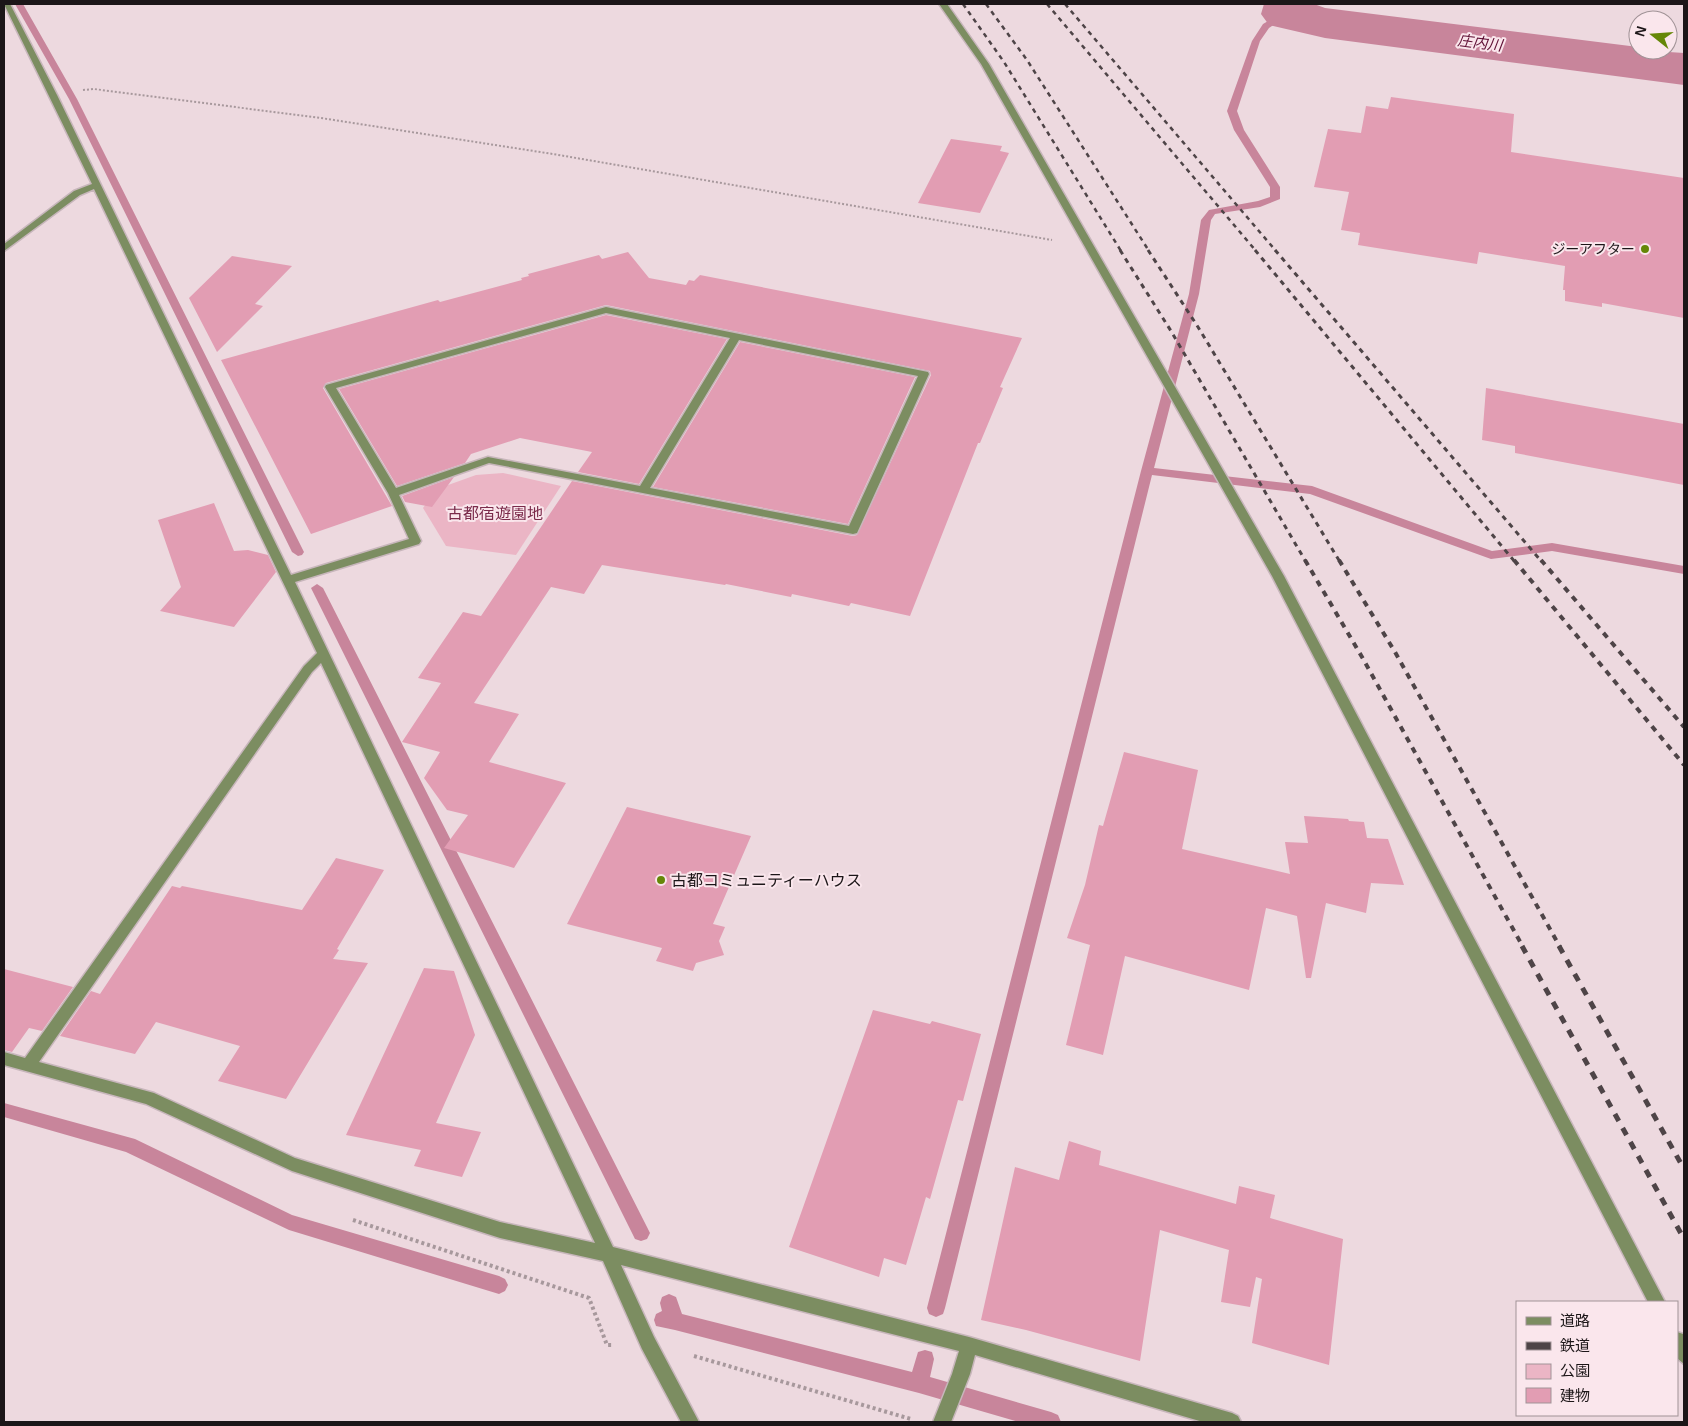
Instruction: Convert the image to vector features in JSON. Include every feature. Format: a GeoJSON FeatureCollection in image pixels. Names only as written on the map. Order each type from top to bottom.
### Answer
{"type":"FeatureCollection","features":[{"type":"Feature","properties":{"kind":"street"},"geometry":{"type":"LineString","coordinates":[[6,4],[53,95],[95,186],[288,580],[322,656],[608,1254],[648,1343],[690,1422]]}},
{"type":"Feature","properties":{"kind":"street"},"geometry":{"type":"LineString","coordinates":[[943,4],[986,64],[1278,576],[1656,1301]]}},
{"type":"Feature","properties":{"kind":"street"},"geometry":{"type":"LineString","coordinates":[[4,248],[77,193],[95,186]]}},
{"type":"Feature","properties":{"kind":"street"},"geometry":{"type":"LineString","coordinates":[[288,580],[414,541],[393,493],[330,387],[606,310],[924,374],[853,530],[488,460],[393,493]]}},
{"type":"Feature","properties":{"kind":"street"},"geometry":{"type":"LineString","coordinates":[[643,490],[736,337]]}},
{"type":"Feature","properties":{"kind":"street"},"geometry":{"type":"LineString","coordinates":[[28,1066],[308,669],[322,656]]}},
{"type":"Feature","properties":{"kind":"street"},"geometry":{"type":"LineString","coordinates":[[4,1059],[148,1098],[302,1167],[500,1230],[608,1254],[969,1345],[1232,1422]]}},
{"type":"Feature","properties":{"kind":"street"},"geometry":{"type":"LineString","coordinates":[[1678,1342],[1684,1355]]}},
{"type":"Feature","properties":{"kind":"street"},"geometry":{"type":"LineString","coordinates":[[945,1416],[961,1374],[969,1345]]}},
{"type":"Feature","properties":{"kind":"path"},"geometry":{"type":"LineString","coordinates":[[76,90],[94,89],[321,118],[553,154],[1090,246]]}},
{"type":"Feature","properties":{"kind":"path"},"geometry":{"type":"LineString","coordinates":[[348,1219],[589,1298],[607,1345],[648,1343],[915,1420]]}},
{"type":"Feature","properties":{"kind":"green space","name":"古都宿遊園地"},"geometry":{"type":"Polygon","coordinates":[[[503,473],[561,486],[516,555],[446,546],[423,508],[437,489],[476,475],[503,473]]]}},
{"type":"Feature","properties":{"kind":"building"},"geometry":{"type":"Polygon","coordinates":[[[1391,97],[1514,114],[1511,152],[1684,178],[1684,318],[1602,303],[1602,307],[1565,301],[1565,290],[1563,290],[1565,266],[1479,252],[1477,264],[1358,245],[1360,233],[1341,230],[1349,192],[1314,187],[1328,129],[1361,133],[1366,106],[1388,109],[1391,97]]]}},
{"type":"Feature","properties":{"kind":"building"},"geometry":{"type":"Polygon","coordinates":[[[951,139],[1002,146],[1000,151],[1009,153],[980,213],[918,203],[951,139]]]}},
{"type":"Feature","properties":{"kind":"building"},"geometry":{"type":"Polygon","coordinates":[[[628,252],[649,278],[686,285],[689,280],[694,281],[700,275],[1022,338],[1000,387],[1003,388],[980,443],[978,443],[910,616],[851,603],[849,606],[792,594],[791,597],[726,584],[602,565],[584,594],[551,587],[474,703],[519,714],[489,762],[566,783],[514,868],[444,848],[468,815],[447,810],[424,778],[440,752],[402,742],[441,683],[418,678],[463,612],[481,616],[572,481],[853,536],[857,535],[931,375],[930,371],[606,305],[326,383],[323,388],[392,506],[311,534],[221,360],[438,300],[440,302],[522,280],[521,278],[529,276],[528,274],[599,255],[602,259],[628,252]]]}},
{"type":"Feature","properties":{"kind":"building"},"geometry":{"type":"Polygon","coordinates":[[[232,256],[292,266],[255,304],[263,306],[217,352],[189,298],[232,256]]]}},
{"type":"Feature","properties":{"kind":"building"},"geometry":{"type":"Polygon","coordinates":[[[606,315],[727,339],[639,484],[578,472],[592,452],[520,438],[471,454],[465,463],[397,486],[339,389],[606,315]]]}},
{"type":"Feature","properties":{"kind":"building"},"geometry":{"type":"Polygon","coordinates":[[[740,342],[915,377],[848,524],[653,487],[740,342]]]}},
{"type":"Feature","properties":{"kind":"building"},"geometry":{"type":"Polygon","coordinates":[[[1486,388],[1684,424],[1684,485],[1515,453],[1515,446],[1482,440],[1486,388]]]}},
{"type":"Feature","properties":{"kind":"building"},"geometry":{"type":"Polygon","coordinates":[[[454,477],[432,507],[405,502],[402,496],[454,477]]]}},
{"type":"Feature","properties":{"kind":"building"},"geometry":{"type":"Polygon","coordinates":[[[214,503],[234,551],[248,550],[268,555],[276,572],[234,627],[160,611],[181,587],[158,520],[214,503]]]}},
{"type":"Feature","properties":{"kind":"building"},"geometry":{"type":"Polygon","coordinates":[[[1124,752],[1198,770],[1182,849],[1290,874],[1285,842],[1308,843],[1304,816],[1348,819],[1349,821],[1364,822],[1367,838],[1388,839],[1404,885],[1371,883],[1366,913],[1326,903],[1311,978],[1306,978],[1297,916],[1266,908],[1249,990],[1125,956],[1103,1055],[1066,1045],[1090,945],[1067,938],[1085,885],[1099,825],[1103,826],[1124,752]]]}},
{"type":"Feature","properties":{"kind":"building","name":"古都コミュニティーハウス"},"geometry":{"type":"Polygon","coordinates":[[[627,807],[751,836],[713,924],[725,927],[719,941],[724,955],[696,963],[693,971],[656,961],[662,948],[567,924],[627,807]]]}},
{"type":"Feature","properties":{"kind":"building"},"geometry":{"type":"Polygon","coordinates":[[[336,858],[384,870],[337,949],[339,950],[333,959],[368,963],[286,1099],[218,1081],[240,1046],[156,1022],[135,1054],[60,1036],[91,991],[100,994],[172,886],[180,888],[182,886],[302,910],[336,858]]]}},
{"type":"Feature","properties":{"kind":"building"},"geometry":{"type":"Polygon","coordinates":[[[424,968],[454,971],[475,1035],[436,1123],[481,1132],[462,1177],[414,1166],[421,1150],[346,1135],[424,968]]]}},
{"type":"Feature","properties":{"kind":"building"},"geometry":{"type":"Polygon","coordinates":[[[4,969],[73,987],[42,1031],[29,1028],[12,1052],[4,1050],[4,969]]]}},
{"type":"Feature","properties":{"kind":"building"},"geometry":{"type":"Polygon","coordinates":[[[873,1010],[930,1024],[932,1021],[981,1034],[963,1101],[958,1100],[930,1199],[926,1197],[906,1265],[884,1258],[879,1277],[789,1247],[873,1010]]]}},
{"type":"Feature","properties":{"kind":"building"},"geometry":{"type":"Polygon","coordinates":[[[1069,1141],[1101,1151],[1099,1165],[1236,1204],[1239,1186],[1275,1195],[1270,1218],[1343,1239],[1329,1365],[1252,1343],[1262,1279],[1256,1277],[1250,1307],[1221,1302],[1229,1250],[1160,1230],[1140,1361],[1026,1330],[981,1320],[1015,1167],[1059,1180],[1069,1141]]]}},
{"type":"Feature","properties":{"kind":"waterway"},"geometry":{"type":"LineString","coordinates":[[19,4],[73,99],[298,552]]}},
{"type":"Feature","properties":{"kind":"waterway","name":"庄内川"},"geometry":{"type":"LineString","coordinates":[[1289,4],[1287,14],[1325,23],[1684,69]]}},
{"type":"Feature","properties":{"kind":"waterway"},"geometry":{"type":"LineString","coordinates":[[1147,471],[1194,294],[1206,220],[1212,212],[1260,204],[1275,199],[1275,187],[1239,130],[1232,111],[1256,41],[1266,26],[1287,14]]}},
{"type":"Feature","properties":{"kind":"waterway"},"geometry":{"type":"LineString","coordinates":[[936,1308],[1147,471]]}},
{"type":"Feature","properties":{"kind":"waterway"},"geometry":{"type":"LineString","coordinates":[[1147,471],[1312,490],[1491,555],[1552,547],[1684,570]]}},
{"type":"Feature","properties":{"kind":"waterway"},"geometry":{"type":"LineString","coordinates":[[317,588],[641,1233]]}},
{"type":"Feature","properties":{"kind":"waterway"},"geometry":{"type":"LineString","coordinates":[[4,1110],[129,1145],[289,1222],[499,1285]]}},
{"type":"Feature","properties":{"kind":"waterway"},"geometry":{"type":"LineString","coordinates":[[669,1303],[675,1321]]}},
{"type":"Feature","properties":{"kind":"waterway"},"geometry":{"type":"LineString","coordinates":[[663,1320],[675,1321]]}},
{"type":"Feature","properties":{"kind":"waterway"},"geometry":{"type":"LineString","coordinates":[[675,1321],[919,1383]]}},
{"type":"Feature","properties":{"kind":"waterway"},"geometry":{"type":"LineString","coordinates":[[919,1383],[925,1359]]}},
{"type":"Feature","properties":{"kind":"waterway"},"geometry":{"type":"LineString","coordinates":[[919,1383],[1051,1422]]}},
{"type":"Feature","properties":{"kind":"railway"},"geometry":{"type":"LineString","coordinates":[[963,4],[1004,62],[1121,251]]}},
{"type":"Feature","properties":{"kind":"railway"},"geometry":{"type":"LineString","coordinates":[[986,4],[1027,60],[1149,251]]}},
{"type":"Feature","properties":{"kind":"railway"},"geometry":{"type":"LineString","coordinates":[[1047,4],[1256,251]]}},
{"type":"Feature","properties":{"kind":"railway"},"geometry":{"type":"LineString","coordinates":[[1065,4],[1276,251]]}},
{"type":"Feature","properties":{"kind":"railway"},"geometry":{"type":"LineString","coordinates":[[1120,250],[1171,331],[1306,562]]}},
{"type":"Feature","properties":{"kind":"railway"},"geometry":{"type":"LineString","coordinates":[[1148,250],[1198,327],[1340,562]]}},
{"type":"Feature","properties":{"kind":"railway"},"geometry":{"type":"LineString","coordinates":[[1255,250],[1515,562]]}},
{"type":"Feature","properties":{"kind":"railway"},"geometry":{"type":"LineString","coordinates":[[1275,250],[1542,562]]}},
{"type":"Feature","properties":{"kind":"railway"},"geometry":{"type":"LineString","coordinates":[[1305,560],[1362,657],[1523,947]]}},
{"type":"Feature","properties":{"kind":"railway"},"geometry":{"type":"LineString","coordinates":[[1339,560],[1395,652],[1560,947]]}},
{"type":"Feature","properties":{"kind":"railway"},"geometry":{"type":"LineString","coordinates":[[1514,560],[1684,765]]}},
{"type":"Feature","properties":{"kind":"railway"},"geometry":{"type":"LineString","coordinates":[[1541,560],[1684,727]]}},
{"type":"Feature","properties":{"kind":"railway"},"geometry":{"type":"LineString","coordinates":[[1522,946],[1684,1239]]}},
{"type":"Feature","properties":{"kind":"railway"},"geometry":{"type":"LineString","coordinates":[[1559,946],[1684,1169]]}},
{"type":"Feature","properties":{"kind":"place","name":"ジーアフター"},"geometry":{"type":"Point","coordinates":[1645,249]}},
{"type":"Feature","properties":{"kind":"place","name":"古都コミュニティーハウス"},"geometry":{"type":"Point","coordinates":[661,880]}}]}
